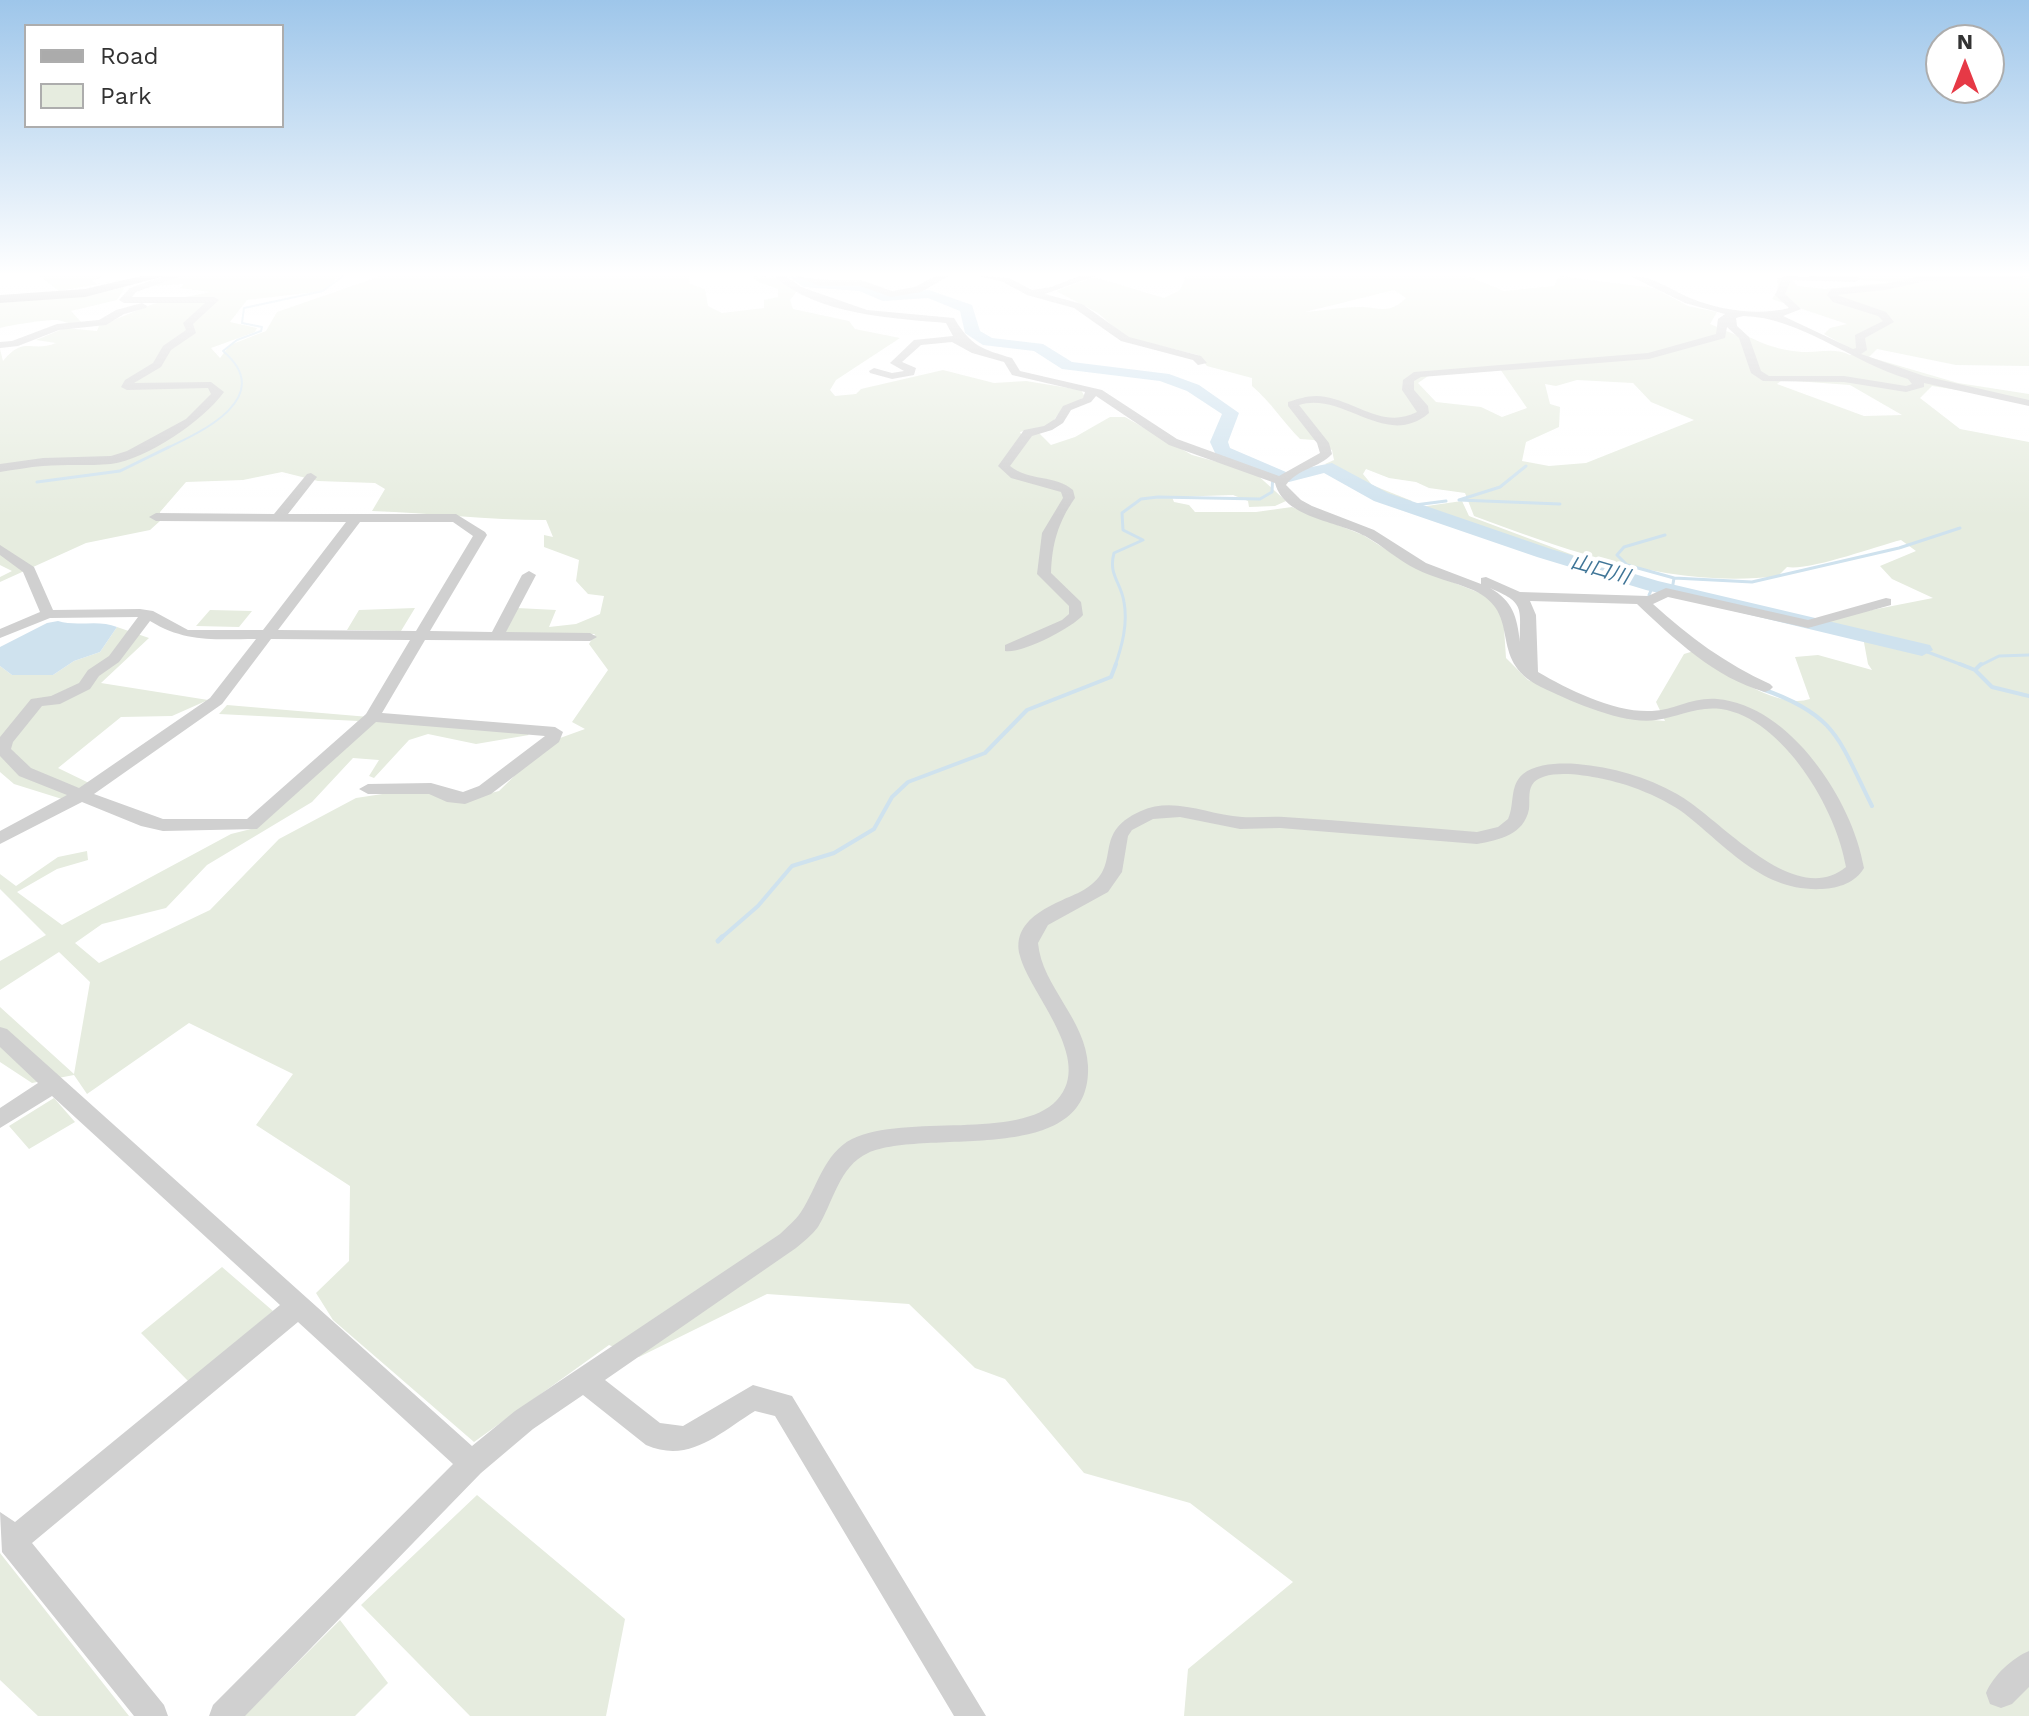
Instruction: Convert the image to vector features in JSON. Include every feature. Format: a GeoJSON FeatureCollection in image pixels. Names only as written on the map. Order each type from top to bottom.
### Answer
{"type":"FeatureCollection","features":[{"type":"Feature","properties":{"kind":"street"},"geometry":{"type":"LineString","coordinates":[[0,468],[43,462],[112,460],[131,454],[190,421],[218,392],[211,385],[127,387],[129,382],[157,365],[162,356]]}},
{"type":"Feature","properties":{"kind":"street"},"geometry":{"type":"LineString","coordinates":[[874,371],[892,376],[910,373],[912,370],[895,363],[903,356]]}},
{"type":"Feature","properties":{"kind":"street"},"geometry":{"type":"LineString","coordinates":[[991,356],[1008,360],[1016,373],[1104,395],[1130,416],[1173,442],[1252,469],[1357,519],[1419,556],[1521,596],[1655,600],[1666,592],[1817,621],[1886,602]]}},
{"type":"Feature","properties":{"kind":"street"},"geometry":{"type":"LineString","coordinates":[[1191,356],[1202,363]]}},
{"type":"Feature","properties":{"kind":"street"},"geometry":{"type":"LineString","coordinates":[[1278,483],[1326,454],[1323,443],[1293,410],[1292,404],[1301,399],[1327,400],[1373,418],[1405,421],[1423,413],[1422,406],[1408,390],[1409,380],[1418,374],[1648,356]]}},
{"type":"Feature","properties":{"kind":"street"},"geometry":{"type":"LineString","coordinates":[[1750,356],[1756,373],[1767,379],[1844,379],[1916,388],[1920,385],[1911,376]]}},
{"type":"Feature","properties":{"kind":"street"},"geometry":{"type":"LineString","coordinates":[[1858,356],[1881,368],[2029,403]]}},
{"type":"Feature","properties":{"kind":"street"},"geometry":{"type":"LineString","coordinates":[[1010,648],[1067,623],[1076,615],[1076,605],[1044,574],[1046,540],[1055,514],[1069,498],[1067,490],[1057,483],[1011,474],[1004,466],[1028,433],[1048,428],[1059,421],[1067,408],[1087,400],[1092,394],[1089,389]]}},
{"type":"Feature","properties":{"kind":"street"},"geometry":{"type":"LineString","coordinates":[[278,517],[311,477]]}},
{"type":"Feature","properties":{"kind":"street"},"geometry":{"type":"LineString","coordinates":[[224,1716],[472,1464],[524,1420],[788,1241],[808,1222],[839,1163],[858,1147],[880,1138],[903,1135],[1005,1131],[1032,1125],[1062,1107],[1077,1085],[1074,1043],[1052,994],[1028,956],[1028,941],[1044,916],[1098,890],[1117,860],[1119,835],[1126,826],[1149,814],[1180,811],[1240,823],[1280,822],[1477,838],[1494,835],[1514,823],[1520,815],[1523,785],[1529,778],[1545,771],[1583,770],[1617,776],[1659,791],[1688,808],[1745,857],[1784,879],[1820,884],[1838,881],[1855,868],[1853,851],[1827,798],[1804,759],[1769,721],[1741,708],[1707,703],[1691,704],[1667,714],[1630,713],[1529,675],[1513,655],[1511,617],[1499,599],[1423,567],[1368,532],[1309,509],[1278,483]]}},
{"type":"Feature","properties":{"kind":"street"},"geometry":{"type":"LineString","coordinates":[[148,614],[114,659],[93,673],[85,686],[54,701],[37,702],[5,741],[3,750],[25,772],[79,796],[163,825],[251,825],[372,717],[480,535],[456,518],[156,517]]}},
{"type":"Feature","properties":{"kind":"street"},"geometry":{"type":"LineString","coordinates":[[0,838],[79,796],[205,710],[270,635],[356,518]]}},
{"type":"Feature","properties":{"kind":"street"},"geometry":{"type":"LineString","coordinates":[[0,549],[29,570],[48,614]]}},
{"type":"Feature","properties":{"kind":"street"},"geometry":{"type":"LineString","coordinates":[[497,636],[529,575]]}},
{"type":"Feature","properties":{"kind":"street"},"geometry":{"type":"LineString","coordinates":[[1521,596],[1532,618],[1525,647],[1532,666],[1529,675]]}},
{"type":"Feature","properties":{"kind":"street"},"geometry":{"type":"LineString","coordinates":[[1640,599],[1679,636],[1735,674],[1765,687]]}},
{"type":"Feature","properties":{"kind":"street"},"geometry":{"type":"LineString","coordinates":[[0,634],[48,614],[148,614],[175,632],[590,637]]}},
{"type":"Feature","properties":{"kind":"street"},"geometry":{"type":"LineString","coordinates":[[368,789],[431,788],[453,798],[465,798],[485,790],[553,738],[555,732],[372,717]]}},
{"type":"Feature","properties":{"kind":"street"},"geometry":{"type":"LineString","coordinates":[[0,1035],[472,1464]]}},
{"type":"Feature","properties":{"kind":"street"},"geometry":{"type":"LineString","coordinates":[[0,1119],[53,1084]]}},
{"type":"Feature","properties":{"kind":"street"},"geometry":{"type":"LineString","coordinates":[[153,1716],[6,1534],[298,1306]]}},
{"type":"Feature","properties":{"kind":"street"},"geometry":{"type":"LineString","coordinates":[[584,1380],[655,1436],[686,1439],[753,1398],[783,1405],[971,1716]]}},
{"type":"Feature","properties":{"kind":"street"},"geometry":{"type":"LineString","coordinates":[[2001,1693],[2029,1666]]}},
{"type":"Feature","properties":{"kind":"green space"},"geometry":{"type":"Polygon","coordinates":[[[0,356],[3,361],[7,356],[872,356],[836,380],[830,390],[835,396],[856,394],[861,389],[943,370],[994,383],[1026,381],[1081,390],[1085,397],[1063,408],[1050,425],[1020,432],[1022,436],[1039,433],[1051,445],[1075,437],[1110,417],[1125,417],[1192,455],[1254,472],[1286,501],[1275,506],[1249,507],[1248,501],[1233,495],[1172,497],[1174,502],[1189,505],[1195,512],[1256,512],[1292,507],[1363,535],[1414,567],[1485,595],[1503,613],[1506,658],[1528,680],[1628,718],[1665,721],[1656,702],[1684,654],[1694,651],[1766,694],[1796,701],[1810,699],[1795,657],[1818,655],[1872,670],[1863,637],[1823,628],[1831,618],[1933,598],[1892,579],[1880,566],[1916,551],[1901,540],[1826,562],[1787,567],[1778,576],[1739,579],[1661,572],[1585,554],[1474,516],[1465,493],[1429,488],[1366,469],[1363,474],[1372,485],[1412,501],[1402,502],[1325,464],[1334,460],[1332,450],[1314,440],[1300,439],[1252,386],[1252,378],[1207,366],[1199,356],[1870,356],[1958,383],[2029,394],[2029,401],[1932,386],[1920,398],[1960,429],[2029,442],[2029,1716],[1184,1716],[1188,1669],[1293,1582],[1190,1503],[1084,1473],[1005,1379],[975,1368],[909,1304],[767,1294],[639,1357],[609,1345],[474,1442],[333,1320],[316,1293],[349,1261],[350,1186],[256,1125],[293,1074],[189,1023],[87,1094],[74,1075],[32,1083],[0,1062],[0,1007],[74,1074],[90,982],[59,952],[0,990],[0,961],[46,935],[0,889],[0,874],[16,886],[58,857],[87,851],[88,860],[57,869],[17,892],[62,925],[231,834],[255,828],[358,721],[219,714],[227,705],[523,730],[529,735],[476,744],[428,734],[409,740],[374,778],[369,776],[379,760],[353,758],[312,802],[207,865],[166,908],[102,924],[75,943],[99,963],[210,910],[279,839],[356,798],[422,788],[459,801],[499,791],[549,742],[585,729],[572,722],[608,670],[589,644],[595,634],[505,633],[517,608],[556,610],[549,627],[576,624],[600,614],[604,596],[588,594],[576,581],[579,560],[544,547],[544,535],[553,537],[546,520],[372,511],[385,489],[375,483],[318,481],[282,472],[243,480],[186,482],[160,512],[160,521],[150,530],[86,543],[0,582],[0,577],[12,571],[0,565],[0,356]],[[1500,369],[1431,374],[1418,383],[1436,402],[1481,407],[1502,417],[1527,408],[1500,369]],[[1577,380],[1556,386],[1545,384],[1550,404],[1560,407],[1559,427],[1526,442],[1522,461],[1549,466],[1586,463],[1694,420],[1651,402],[1633,383],[1577,380]],[[1782,380],[1777,384],[1864,416],[1902,415],[1850,385],[1782,380]]]}},
{"type":"Feature","properties":{"kind":"green space"},"geometry":{"type":"Polygon","coordinates":[[[1912,356],[2029,356],[2029,366],[1956,365],[1912,356]]]}},
{"type":"Feature","properties":{"kind":"green space"},"geometry":{"type":"Polygon","coordinates":[[[1462,501],[1469,516],[1573,555],[1575,559],[1420,507],[1462,501]]]}},
{"type":"Feature","properties":{"kind":"green space"},"geometry":{"type":"Polygon","coordinates":[[[415,608],[401,631],[347,630],[359,610],[415,608]]]}},
{"type":"Feature","properties":{"kind":"green space"},"geometry":{"type":"Polygon","coordinates":[[[210,610],[252,611],[239,627],[196,626],[210,610]]]}},
{"type":"Feature","properties":{"kind":"green space"},"geometry":{"type":"Polygon","coordinates":[[[117,627],[149,638],[101,683],[208,700],[172,716],[121,717],[58,768],[89,783],[62,799],[14,784],[0,772],[0,666],[12,675],[53,675],[74,661],[100,652],[117,627]]]}},
{"type":"Feature","properties":{"kind":"green space"},"geometry":{"type":"Polygon","coordinates":[[[54,1098],[75,1122],[29,1149],[9,1126],[54,1098]]]}},
{"type":"Feature","properties":{"kind":"green space"},"geometry":{"type":"Polygon","coordinates":[[[222,1267],[273,1311],[189,1382],[141,1333],[222,1267]]]}},
{"type":"Feature","properties":{"kind":"green space"},"geometry":{"type":"Polygon","coordinates":[[[477,1495],[625,1619],[606,1716],[470,1716],[361,1605],[477,1495]]]}},
{"type":"Feature","properties":{"kind":"green space"},"geometry":{"type":"Polygon","coordinates":[[[0,1553],[129,1716],[38,1716],[0,1680],[0,1553]]]}},
{"type":"Feature","properties":{"kind":"green space"},"geometry":{"type":"Polygon","coordinates":[[[340,1620],[388,1683],[355,1716],[244,1716],[340,1620]]]}},
{"type":"Feature","properties":{"kind":"water"},"geometry":{"type":"Polygon","coordinates":[[[58,621],[117,627],[100,652],[74,661],[53,675],[12,675],[0,666],[0,647],[47,623],[58,621]]]}},
{"type":"Feature","properties":{"kind":"waterway"},"geometry":{"type":"LineString","coordinates":[[169,447],[214,423],[238,398],[242,383],[238,368],[227,356]]}},
{"type":"Feature","properties":{"kind":"waterway","name":"山口川"},"geometry":{"type":"LineString","coordinates":[[1052,356],[1068,366],[1163,377],[1193,388],[1231,413],[1219,442],[1222,451],[1278,474]]}},
{"type":"Feature","properties":{"kind":"waterway"},"geometry":{"type":"LineString","coordinates":[[37,482],[120,471],[169,447]]}},
{"type":"Feature","properties":{"kind":"waterway"},"geometry":{"type":"LineString","coordinates":[[165,449],[169,447]]}},
{"type":"Feature","properties":{"kind":"waterway"},"geometry":{"type":"LineString","coordinates":[[1526,466],[1500,487],[1459,500],[1560,504]]}},
{"type":"Feature","properties":{"kind":"waterway","name":"山口川"},"geometry":{"type":"LineString","coordinates":[[1289,477],[1326,467],[1381,497],[1544,553],[1653,586],[1799,618],[1922,650]]}},
{"type":"Feature","properties":{"kind":"waterway"},"geometry":{"type":"LineString","coordinates":[[1115,666],[1122,643],[1125,610],[1114,573],[1114,553],[1143,540],[1123,530],[1122,513],[1141,499],[1158,497],[1260,499],[1272,492],[1273,472]]}},
{"type":"Feature","properties":{"kind":"waterway"},"geometry":{"type":"LineString","coordinates":[[1407,506],[1446,501]]}},
{"type":"Feature","properties":{"kind":"waterway"},"geometry":{"type":"LineString","coordinates":[[1674,578],[1752,582],[1899,548],[1960,528]]}},
{"type":"Feature","properties":{"kind":"waterway"},"geometry":{"type":"LineString","coordinates":[[1665,535],[1624,547],[1617,555],[1627,565],[1674,578]]}},
{"type":"Feature","properties":{"kind":"waterway"},"geometry":{"type":"LineString","coordinates":[[1672,590],[1674,578]]}},
{"type":"Feature","properties":{"kind":"waterway"},"geometry":{"type":"LineString","coordinates":[[1649,595],[1653,586]]}},
{"type":"Feature","properties":{"kind":"waterway"},"geometry":{"type":"LineString","coordinates":[[1922,650],[1965,666]]}},
{"type":"Feature","properties":{"kind":"waterway"},"geometry":{"type":"LineString","coordinates":[[1979,666],[1999,656],[2029,655]]}},
{"type":"Feature","properties":{"kind":"waterway"},"geometry":{"type":"LineString","coordinates":[[720,939],[758,906],[792,866],[834,853],[874,829],[892,797],[908,782],[985,753],[1027,710],[1111,677],[1116,664]]}},
{"type":"Feature","properties":{"kind":"waterway"},"geometry":{"type":"LineString","coordinates":[[1960,664],[1965,666]]}},
{"type":"Feature","properties":{"kind":"waterway"},"geometry":{"type":"LineString","coordinates":[[1965,666],[1975,670]]}},
{"type":"Feature","properties":{"kind":"waterway"},"geometry":{"type":"LineString","coordinates":[[1975,670],[1979,666]]}},
{"type":"Feature","properties":{"kind":"waterway"},"geometry":{"type":"LineString","coordinates":[[1975,670],[1992,687],[2029,696]]}},
{"type":"Feature","properties":{"kind":"waterway"},"geometry":{"type":"LineString","coordinates":[[1762,689],[1806,709],[1833,732],[1872,806]]}}]}
